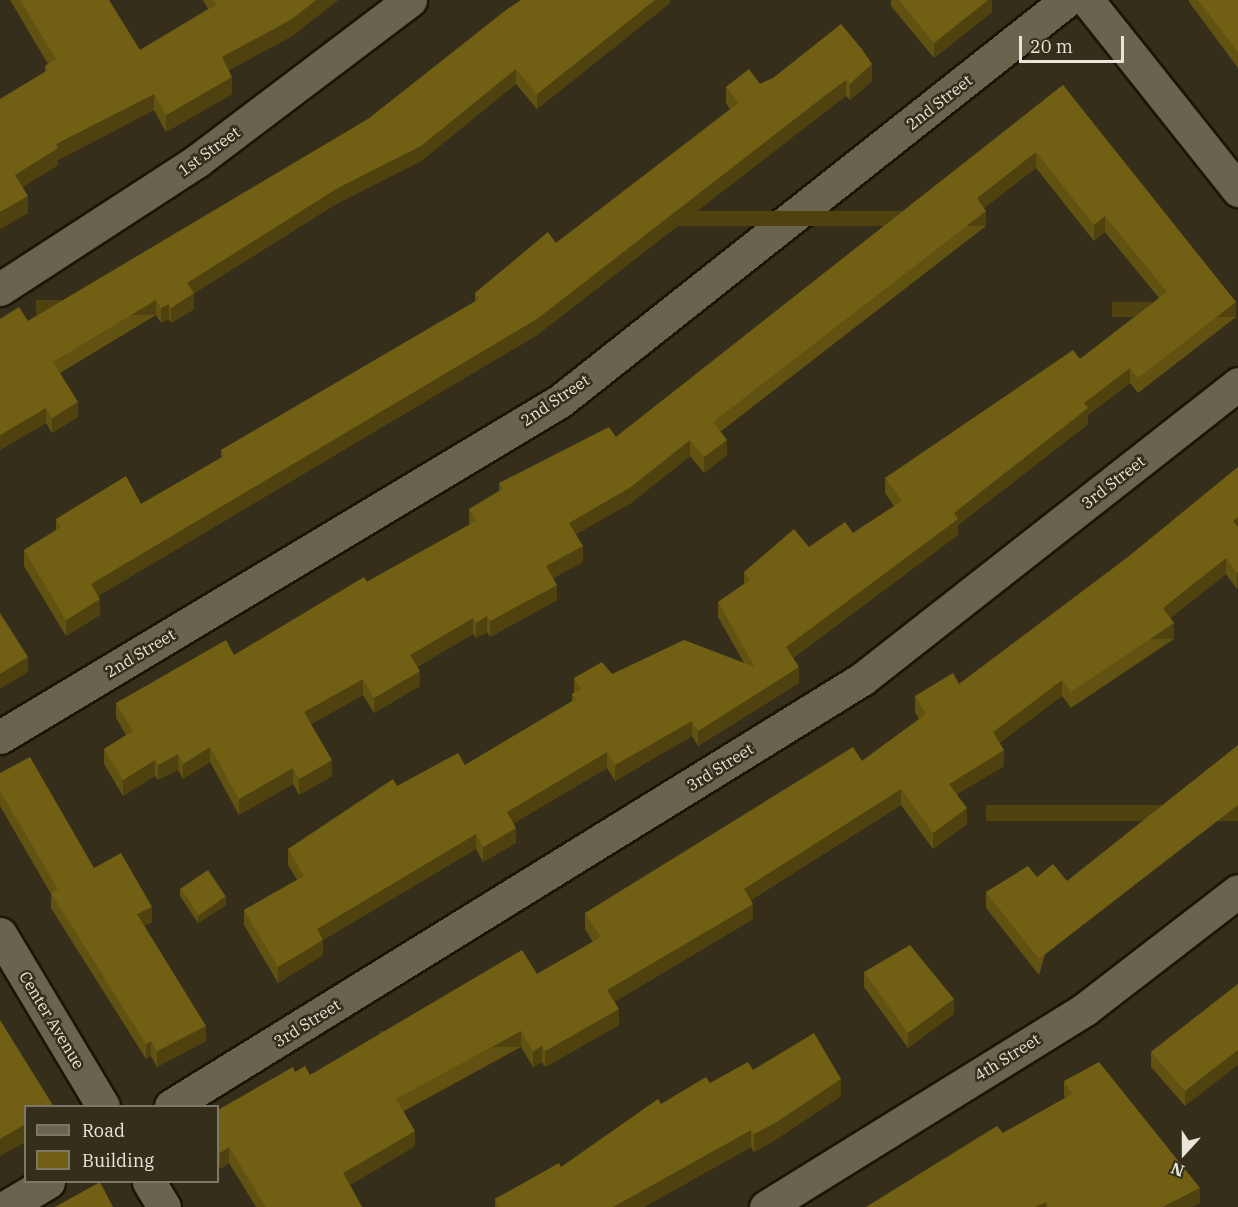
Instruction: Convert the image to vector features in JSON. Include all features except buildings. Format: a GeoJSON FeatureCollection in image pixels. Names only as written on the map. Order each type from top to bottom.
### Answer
{"type":"FeatureCollection","features":[{"type":"Feature","properties":{"kind":"street","name":"1st Street"},"geometry":{"type":"LineString","coordinates":[[0,289],[197,160],[410,0]]}},
{"type":"Feature","properties":{"kind":"street","name":"2nd Street"},"geometry":{"type":"LineString","coordinates":[[0,737],[560,401],[1067,0]]}},
{"type":"Feature","properties":{"kind":"street"},"geometry":{"type":"LineString","coordinates":[[1087,0],[1238,190]]}},
{"type":"Feature","properties":{"kind":"street","name":"3rd Street"},"geometry":{"type":"LineString","coordinates":[[174,1105],[862,679],[1238,384]]}},
{"type":"Feature","properties":{"kind":"street","name":"4th Street"},"geometry":{"type":"LineString","coordinates":[[766,1207],[1085,1009],[1238,891]]}},
{"type":"Feature","properties":{"kind":"street","name":"Center Avenue"},"geometry":{"type":"LineString","coordinates":[[0,934],[103,1105]]}},
{"type":"Feature","properties":{"kind":"street"},"geometry":{"type":"LineString","coordinates":[[6,1207],[46,1183]]}},
{"type":"Feature","properties":{"kind":"street"},"geometry":{"type":"LineString","coordinates":[[150,1183],[164,1207]]}}]}
